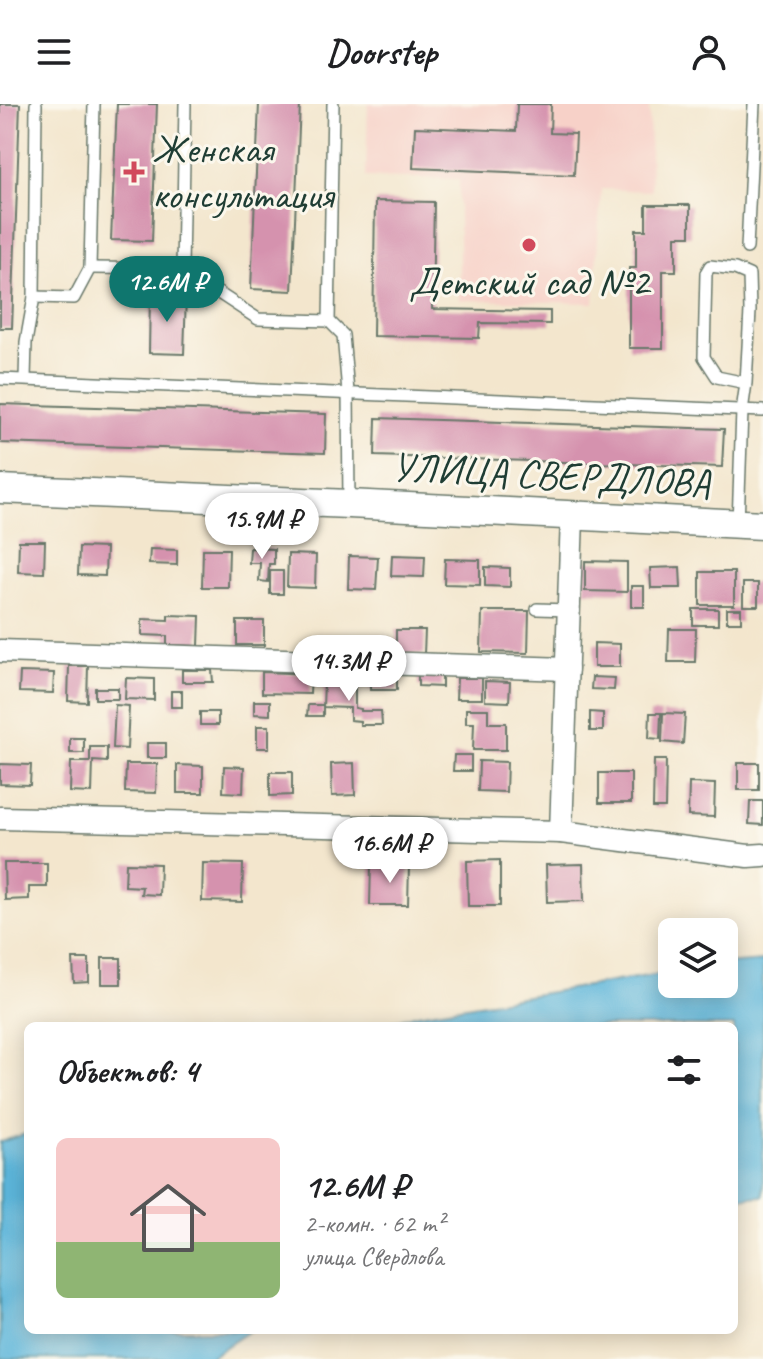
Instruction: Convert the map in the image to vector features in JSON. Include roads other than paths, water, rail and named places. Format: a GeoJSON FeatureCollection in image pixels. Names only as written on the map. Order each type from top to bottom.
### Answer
{"type":"FeatureCollection","features":[{"type":"Feature","properties":{"kind":"street","name":"УЛИЦА СВЕРДЛОВА"},"geometry":{"type":"LineString","coordinates":[[0,489],[750,525]]}},
{"type":"Feature","properties":{"kind":"street"},"geometry":{"type":"LineString","coordinates":[[561,832],[572,517]]}},
{"type":"Feature","properties":{"kind":"street"},"geometry":{"type":"LineString","coordinates":[[0,651],[567,669]]}},
{"type":"Feature","properties":{"kind":"street"},"geometry":{"type":"LineString","coordinates":[[0,818],[561,832],[748,856],[763,855]]}},
{"type":"Feature","properties":{"kind":"lane"},"geometry":{"type":"LineString","coordinates":[[25,379],[26,342],[34,297],[36,104]]}},
{"type":"Feature","properties":{"kind":"lane"},"geometry":{"type":"LineString","coordinates":[[34,297],[74,298],[90,268],[94,104]]}},
{"type":"Feature","properties":{"kind":"lane"},"geometry":{"type":"LineString","coordinates":[[182,269],[185,104]]}},
{"type":"Feature","properties":{"kind":"lane"},"geometry":{"type":"LineString","coordinates":[[329,321],[333,104]]}},
{"type":"Feature","properties":{"kind":"lane"},"geometry":{"type":"LineString","coordinates":[[747,248],[754,104]]}},
{"type":"Feature","properties":{"kind":"lane"},"geometry":{"type":"LineString","coordinates":[[746,383],[717,377],[704,357],[706,273],[710,266],[735,269],[749,275],[750,311],[746,383],[742,411],[750,525]]}},
{"type":"Feature","properties":{"kind":"lane"},"geometry":{"type":"LineString","coordinates":[[90,268],[182,269],[258,319],[329,321],[343,335],[348,392],[349,504]]}},
{"type":"Feature","properties":{"kind":"lane"},"geometry":{"type":"LineString","coordinates":[[0,379],[763,411]]}},
{"type":"Feature","properties":{"kind":"lane"},"geometry":{"type":"LineString","coordinates":[[537,609],[569,610]]}},
{"type":"Feature","properties":{"kind":"water"},"geometry":{"type":"Polygon","coordinates":[[[763,961],[763,1196],[738,1198],[738,1022],[391,1022],[418,1014],[658,974],[658,998],[738,998],[738,963],[763,961]]]}},
{"type":"Feature","properties":{"kind":"water"},"geometry":{"type":"Polygon","coordinates":[[[24,1134],[24,1334],[245,1334],[207,1359],[0,1359],[0,1142],[24,1134]]]}},
{"type":"Feature","properties":{"kind":"place","name":"Женская консультация"},"geometry":{"type":"Point","coordinates":[134,172]}},
{"type":"Feature","properties":{"kind":"place","name":"Детский сад №2"},"geometry":{"type":"Point","coordinates":[529,245]}}]}
